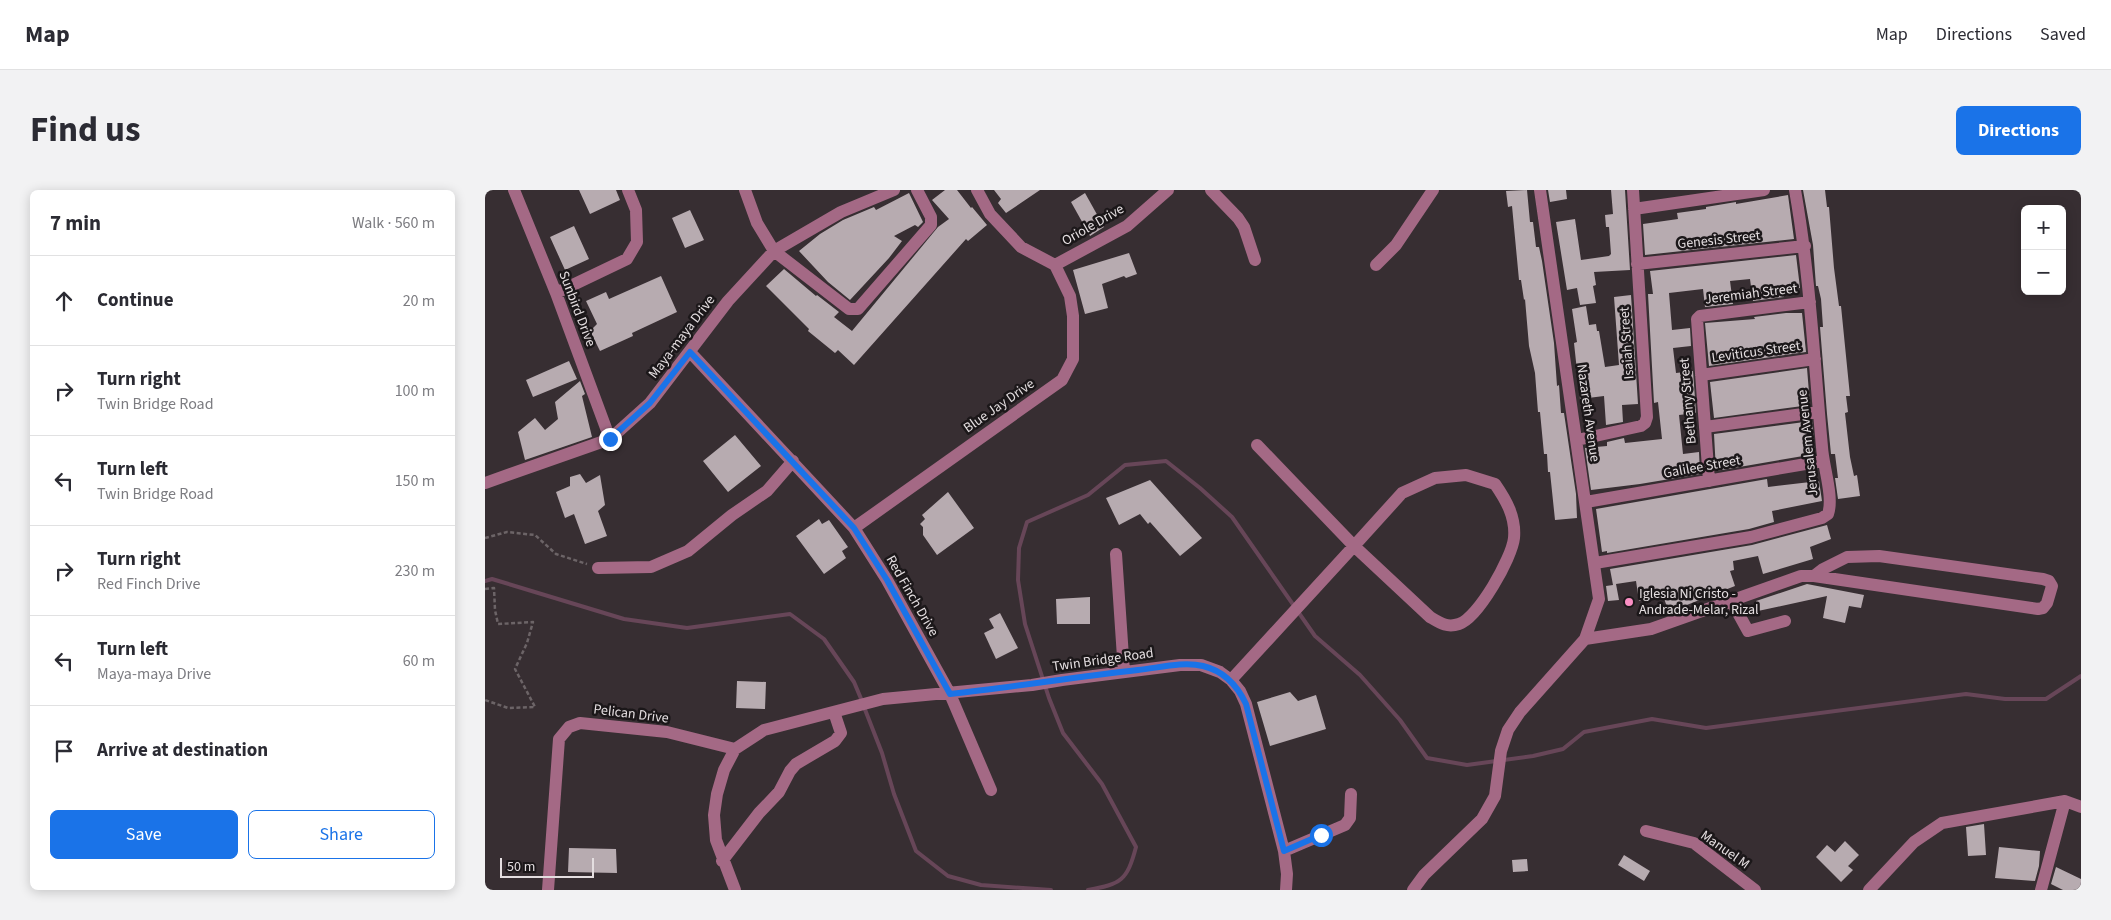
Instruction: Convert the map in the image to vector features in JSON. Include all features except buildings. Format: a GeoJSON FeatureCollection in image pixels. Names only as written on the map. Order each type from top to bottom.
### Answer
{"type":"FeatureCollection","features":[{"type":"Feature","properties":{"kind":"street","name":"Sunbird Drive"},"geometry":{"type":"LineString","coordinates":[[514,190],[556,294],[610,439]]}},
{"type":"Feature","properties":{"kind":"street"},"geometry":{"type":"LineString","coordinates":[[556,294],[627,259],[637,242],[636,210],[628,190]]}},
{"type":"Feature","properties":{"kind":"street"},"geometry":{"type":"LineString","coordinates":[[745,190],[757,223],[774,251],[849,309],[858,309],[931,225],[931,217],[917,190]]}},
{"type":"Feature","properties":{"kind":"street","name":"Maya-maya Drive"},"geometry":{"type":"LineString","coordinates":[[485,483],[610,439],[650,403],[690,352],[727,300],[774,251],[841,212],[894,190]]}},
{"type":"Feature","properties":{"kind":"street"},"geometry":{"type":"LineString","coordinates":[[977,190],[990,214],[1021,247],[1055,265]]}},
{"type":"Feature","properties":{"kind":"street","name":"Oriole Drive"},"geometry":{"type":"LineString","coordinates":[[1055,265],[1127,226],[1168,190]]}},
{"type":"Feature","properties":{"kind":"street"},"geometry":{"type":"LineString","coordinates":[[1211,190],[1238,218],[1244,227],[1255,260]]}},
{"type":"Feature","properties":{"kind":"street"},"geometry":{"type":"LineString","coordinates":[[1376,265],[1396,244],[1433,190]]}},
{"type":"Feature","properties":{"kind":"street","name":"Nazareth Avenue"},"geometry":{"type":"LineString","coordinates":[[1540,190],[1599,599],[1585,639]]}},
{"type":"Feature","properties":{"kind":"street","name":"Isaiah Street"},"geometry":{"type":"LineString","coordinates":[[1577,440],[1641,426],[1645,423],[1647,417],[1633,190]]}},
{"type":"Feature","properties":{"kind":"street"},"geometry":{"type":"LineString","coordinates":[[1634,209],[1764,190]]}},
{"type":"Feature","properties":{"kind":"street","name":"Jerusalem Avenue"},"geometry":{"type":"LineString","coordinates":[[1595,563],[1751,538],[1822,518],[1828,514],[1831,507],[1823,461],[1818,412],[1805,246],[1795,190]]}},
{"type":"Feature","properties":{"kind":"street","name":"Genesis Street"},"geometry":{"type":"LineString","coordinates":[[1637,264],[1805,246]]}},
{"type":"Feature","properties":{"kind":"street","name":"Blue Jay Drive"},"geometry":{"type":"LineString","coordinates":[[854,528],[1062,380],[1073,358],[1073,316],[1070,296],[1055,265]]}},
{"type":"Feature","properties":{"kind":"street","name":"Jeremiah Street"},"geometry":{"type":"LineString","coordinates":[[1697,319],[1700,316],[1810,302]]}},
{"type":"Feature","properties":{"kind":"street","name":"Bethany Street"},"geometry":{"type":"LineString","coordinates":[[1697,319],[1709,481]]}},
{"type":"Feature","properties":{"kind":"street","name":"Red Finch Drive"},"geometry":{"type":"LineString","coordinates":[[690,352],[854,528],[887,580],[950,694],[991,790]]}},
{"type":"Feature","properties":{"kind":"street","name":"Leviticus Street"},"geometry":{"type":"LineString","coordinates":[[1701,375],[1815,360]]}},
{"type":"Feature","properties":{"kind":"street"},"geometry":{"type":"LineString","coordinates":[[1705,427],[1818,412]]}},
{"type":"Feature","properties":{"kind":"street"},"geometry":{"type":"LineString","coordinates":[[1231,680],[1354,546],[1402,493],[1435,478],[1466,475],[1495,484],[1510,508],[1514,537],[1505,568],[1476,611],[1460,624],[1444,625],[1430,617],[1354,546],[1257,445]]}},
{"type":"Feature","properties":{"kind":"street","name":"Galilee Street"},"geometry":{"type":"LineString","coordinates":[[1586,502],[1823,461]]}},
{"type":"Feature","properties":{"kind":"street"},"geometry":{"type":"LineString","coordinates":[[598,568],[651,567],[688,551],[731,515],[767,491],[793,462]]}},
{"type":"Feature","properties":{"kind":"street"},"geometry":{"type":"LineString","coordinates":[[1116,554],[1124,672]]}},
{"type":"Feature","properties":{"kind":"street"},"geometry":{"type":"LineString","coordinates":[[1413,890],[1424,875],[1482,819],[1495,796],[1501,750],[1508,730],[1520,712],[1585,639],[1651,629],[1732,602],[1801,576],[1814,576],[2037,609],[2043,608],[2047,604],[2052,586],[2049,581],[2043,579],[1879,556],[1847,557],[1823,569],[1814,576]]}},
{"type":"Feature","properties":{"kind":"street"},"geometry":{"type":"LineString","coordinates":[[1732,602],[1748,631],[1785,621]]}},
{"type":"Feature","properties":{"kind":"street","name":"Twin Bridge Road"},"geometry":{"type":"LineString","coordinates":[[735,749],[764,730],[883,699],[1032,685],[1180,665],[1201,665],[1220,672],[1231,680],[1240,691],[1246,704],[1284,851],[1287,874],[1286,890]]}},
{"type":"Feature","properties":{"kind":"street"},"geometry":{"type":"LineString","coordinates":[[722,860],[759,813],[771,802],[796,764],[835,741],[841,733],[838,711]]}},
{"type":"Feature","properties":{"kind":"street","name":"Pelican Drive"},"geometry":{"type":"LineString","coordinates":[[548,890],[559,739],[569,728],[580,723],[667,732],[735,749]]}},
{"type":"Feature","properties":{"kind":"street"},"geometry":{"type":"LineString","coordinates":[[735,749],[724,770],[717,794],[714,815],[716,840],[735,890]]}},
{"type":"Feature","properties":{"kind":"street"},"geometry":{"type":"LineString","coordinates":[[1284,851],[1345,825],[1350,818],[1351,794]]}},
{"type":"Feature","properties":{"kind":"street"},"geometry":{"type":"LineString","coordinates":[[2041,890],[2065,801]]}},
{"type":"Feature","properties":{"kind":"street"},"geometry":{"type":"LineString","coordinates":[[1869,890],[1913,842],[1942,824],[2065,801],[2081,807]]}},
{"type":"Feature","properties":{"kind":"street","name":"Manuel M"},"geometry":{"type":"LineString","coordinates":[[1646,831],[1693,843],[1755,890]]}},
{"type":"Feature","properties":{"kind":"path"},"geometry":{"type":"LineString","coordinates":[[485,538],[507,532],[535,535],[556,554],[598,568]]}},
{"type":"Feature","properties":{"kind":"path"},"geometry":{"type":"LineString","coordinates":[[485,589],[494,588],[498,624],[533,622],[527,643],[515,669],[535,707],[508,708],[485,700]]}},
{"type":"Feature","properties":{"kind":"waterway"},"geometry":{"type":"LineString","coordinates":[[1088,890],[1108,886],[1121,879],[1126,874],[1136,847],[1102,784],[1063,733],[1049,698],[1025,624],[1018,580],[1019,548],[1027,522],[1088,495],[1125,465],[1166,461],[1232,517],[1315,636],[1360,675],[1400,720],[1427,758],[1467,765],[1533,756],[1563,749],[1584,732],[1652,719],[1706,728],[1966,694],[2005,699],[2046,699],[2081,676]]}},
{"type":"Feature","properties":{"kind":"waterway"},"geometry":{"type":"LineString","coordinates":[[485,581],[492,579],[624,619],[687,628],[790,614],[824,639],[854,682],[862,701]]}},
{"type":"Feature","properties":{"kind":"waterway"},"geometry":{"type":"LineString","coordinates":[[864,707],[916,851],[948,876],[981,885],[1051,890]]}},
{"type":"Feature","properties":{"kind":"place","name":"Iglesia Ni Cristo - Andrade-Melar, Rizal"},"geometry":{"type":"Point","coordinates":[1629,602]}},
{"type":"Feature","properties":{"kind":"route"},"geometry":{"type":"LineString","coordinates":[[610,439],[650,403],[690,352],[854,528],[887,580],[950,694],[1180,665],[1201,665],[1220,672],[1231,680],[1240,691],[1246,704],[1284,851],[1321,835]]}}]}
